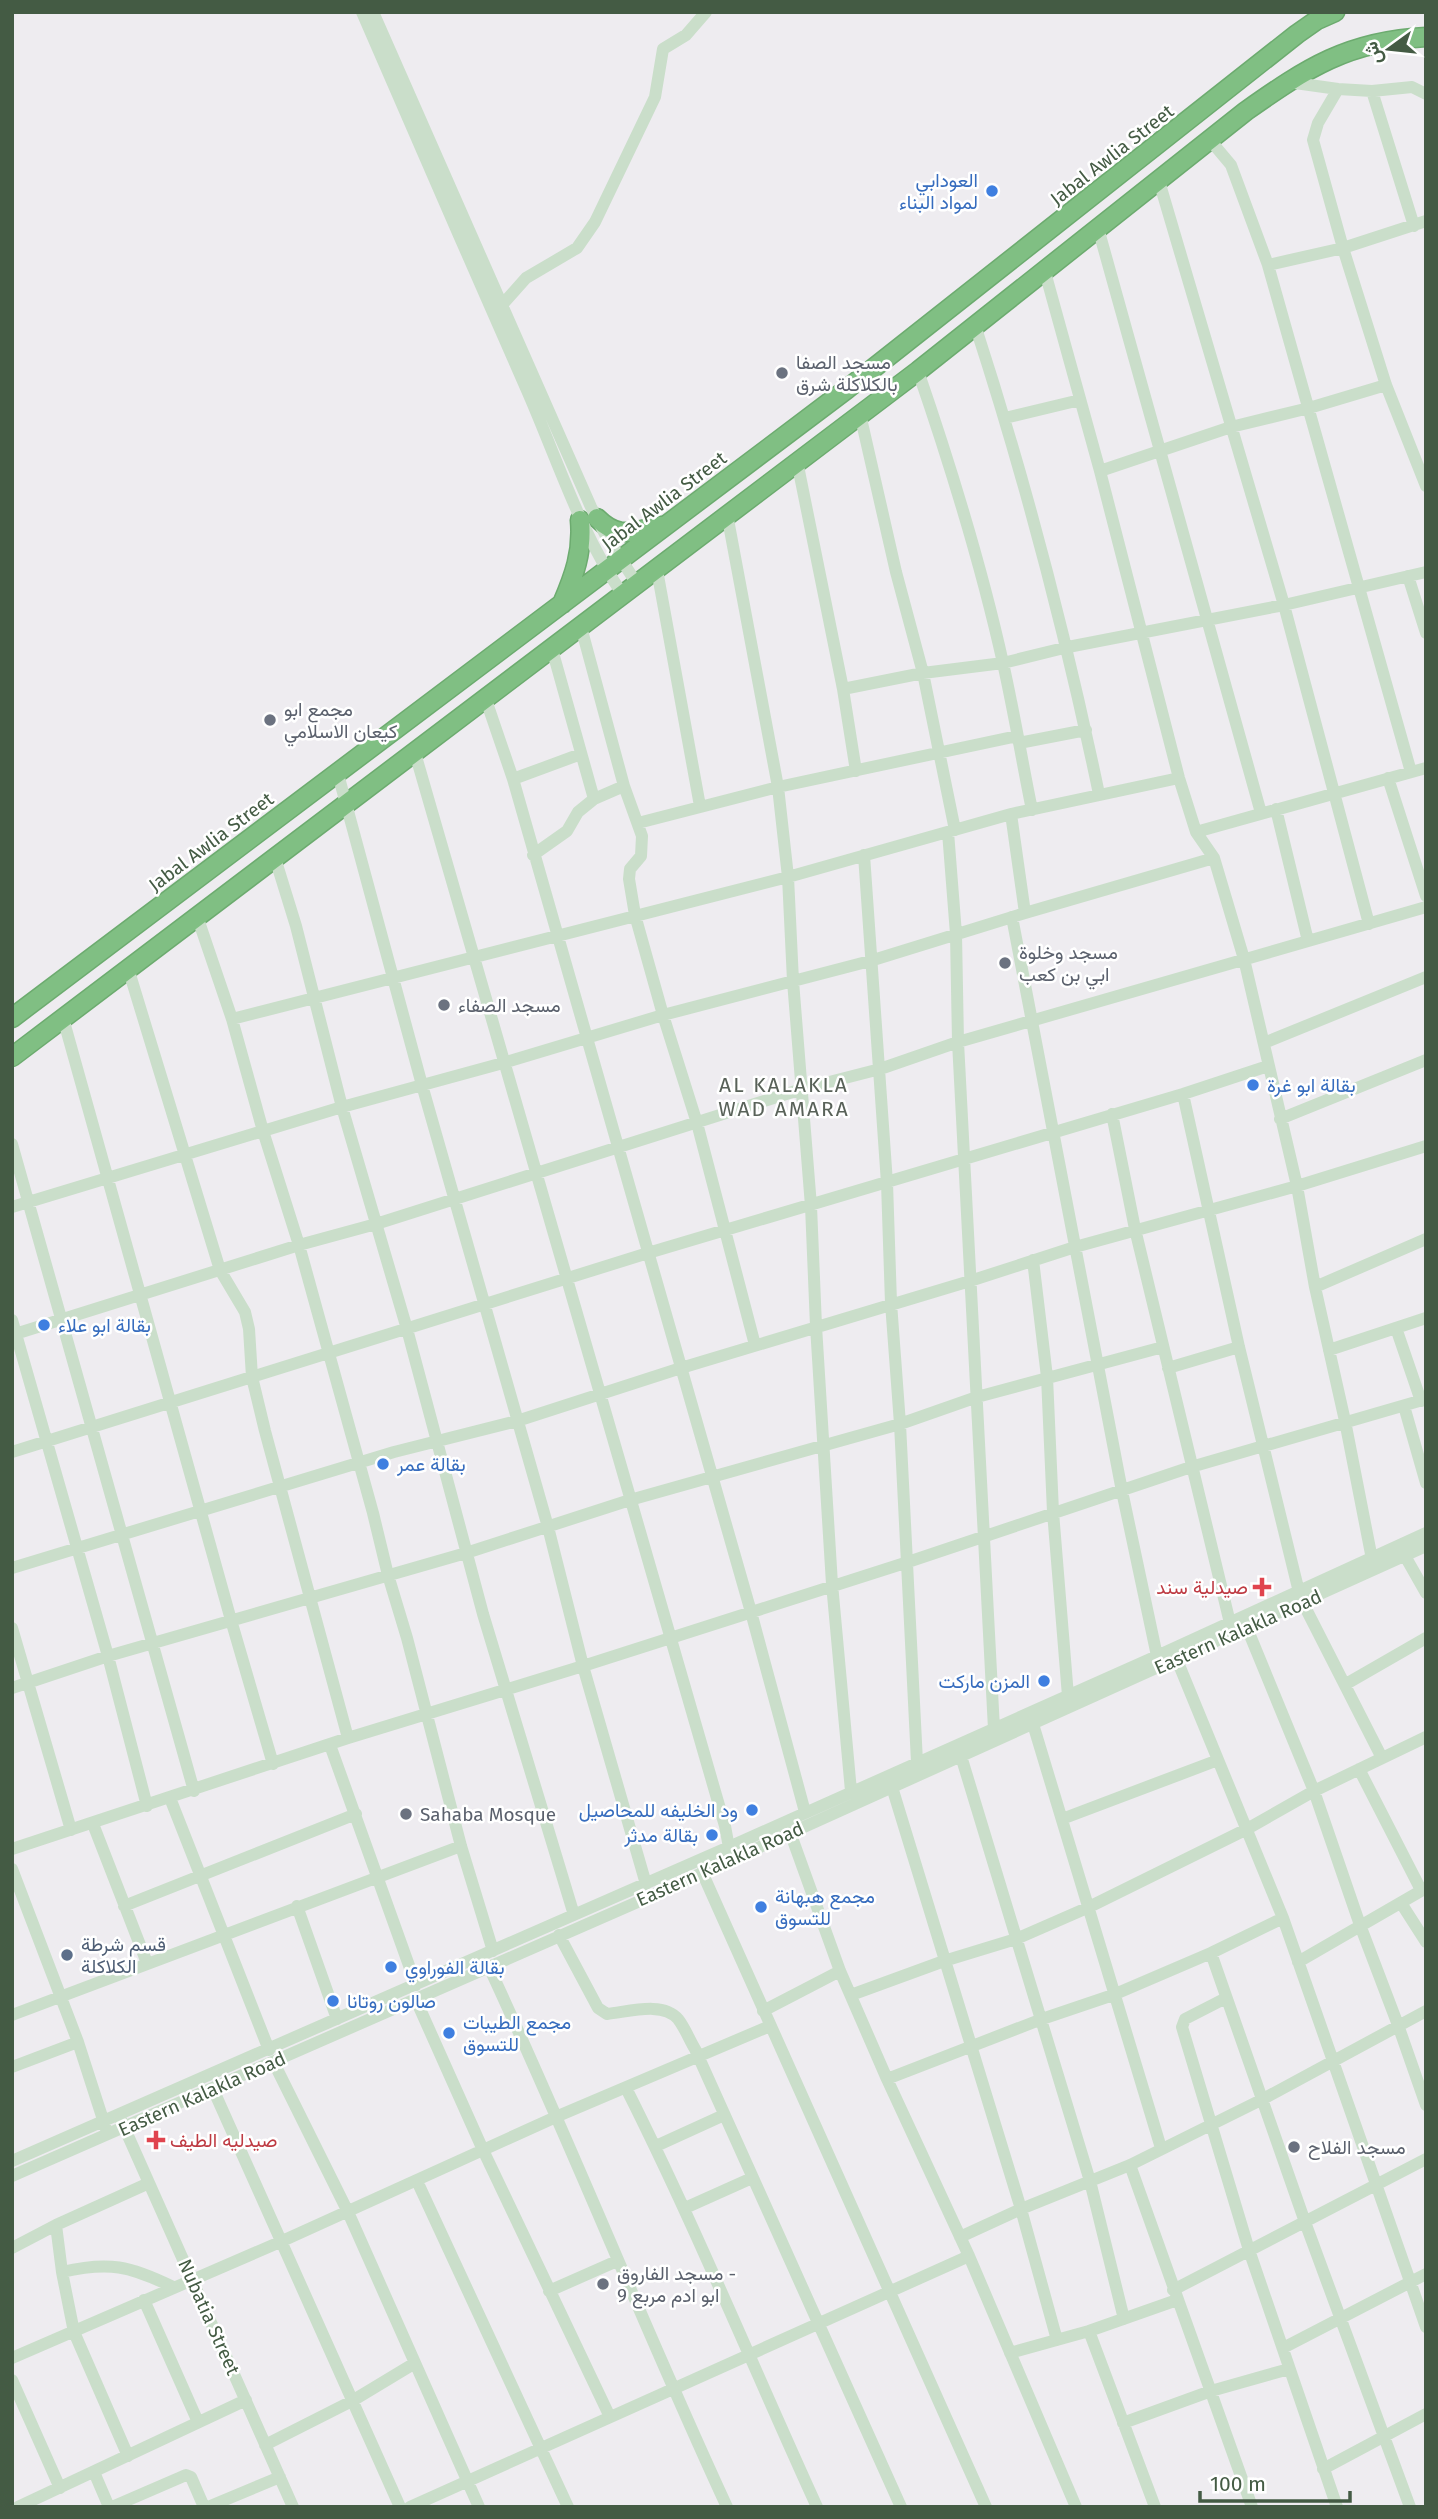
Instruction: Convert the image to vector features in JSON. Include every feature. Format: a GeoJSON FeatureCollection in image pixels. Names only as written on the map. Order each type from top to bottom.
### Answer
{"type":"FeatureCollection","features":[{"type":"Feature","properties":{"kind":"highway","name":"Jabal Awlia Street"},"geometry":{"type":"LineString","coordinates":[[12,1018],[668,525],[959,302],[1297,34],[1335,12]]}},
{"type":"Feature","properties":{"kind":"highway"},"geometry":{"type":"LineString","coordinates":[[12,1057],[918,371],[1210,140],[1288,82],[1332,57],[1352,50],[1404,38],[1426,37]]}},
{"type":"Feature","properties":{"kind":"highway"},"geometry":{"type":"LineString","coordinates":[[561,606],[575,574],[589,519],[620,533],[668,525]]}},
{"type":"Feature","properties":{"kind":"highway"},"geometry":{"type":"LineString","coordinates":[[127,931],[144,957]]}},
{"type":"Feature","properties":{"kind":"street"},"geometry":{"type":"LineString","coordinates":[[501,306],[526,278],[577,248],[595,222],[655,97],[663,49],[686,35],[706,12]]}},
{"type":"Feature","properties":{"kind":"street"},"geometry":{"type":"LineString","coordinates":[[371,13],[501,306],[542,410]]}},
{"type":"Feature","properties":{"kind":"street"},"geometry":{"type":"LineString","coordinates":[[371,13],[589,519],[607,571],[630,589]]}},
{"type":"Feature","properties":{"kind":"street"},"geometry":{"type":"LineString","coordinates":[[1288,82],[1372,91],[1412,87],[1426,94]]}},
{"type":"Feature","properties":{"kind":"street"},"geometry":{"type":"LineString","coordinates":[[1338,89],[1318,123],[1313,140],[1386,385],[1426,486]]}},
{"type":"Feature","properties":{"kind":"street"},"geometry":{"type":"LineString","coordinates":[[1268,264],[1343,248],[1420,224],[1372,91]]}},
{"type":"Feature","properties":{"kind":"street"},"geometry":{"type":"LineString","coordinates":[[1210,140],[1231,164],[1268,264],[1411,772]]}},
{"type":"Feature","properties":{"kind":"street"},"geometry":{"type":"LineString","coordinates":[[1159,181],[1284,605],[1369,924]]}},
{"type":"Feature","properties":{"kind":"street"},"geometry":{"type":"LineString","coordinates":[[1098,228],[1261,813]]}},
{"type":"Feature","properties":{"kind":"street"},"geometry":{"type":"LineString","coordinates":[[1045,272],[1100,471],[1179,778],[1196,832],[1214,858],[1244,959],[1297,1186],[1315,1287],[1372,1559]]}},
{"type":"Feature","properties":{"kind":"street"},"geometry":{"type":"LineString","coordinates":[[975,325],[1005,418],[1068,647],[1100,794]]}},
{"type":"Feature","properties":{"kind":"street"},"geometry":{"type":"LineString","coordinates":[[918,371],[956,480],[1003,663],[1032,810]]}},
{"type":"Feature","properties":{"kind":"street"},"geometry":{"type":"LineString","coordinates":[[1100,471],[1231,427],[1310,408],[1386,385]]}},
{"type":"Feature","properties":{"kind":"street"},"geometry":{"type":"LineString","coordinates":[[1005,418],[1080,400]]}},
{"type":"Feature","properties":{"kind":"street"},"geometry":{"type":"LineString","coordinates":[[860,414],[895,572],[923,673],[940,754],[951,831],[958,1042],[994,1729]]}},
{"type":"Feature","properties":{"kind":"street"},"geometry":{"type":"LineString","coordinates":[[797,461],[843,689],[856,771]]}},
{"type":"Feature","properties":{"kind":"street"},"geometry":{"type":"LineString","coordinates":[[727,513],[778,787],[788,877],[793,981],[811,1206],[832,1584],[850,1791]]}},
{"type":"Feature","properties":{"kind":"street"},"geometry":{"type":"LineString","coordinates":[[589,519],[621,559],[630,589]]}},
{"type":"Feature","properties":{"kind":"street"},"geometry":{"type":"LineString","coordinates":[[657,570],[700,806]]}},
{"type":"Feature","properties":{"kind":"street"},"geometry":{"type":"LineString","coordinates":[[843,689],[923,673],[1003,663],[1140,632],[1284,605],[1426,572]]}},
{"type":"Feature","properties":{"kind":"street"},"geometry":{"type":"LineString","coordinates":[[1408,576],[1426,633]]}},
{"type":"Feature","properties":{"kind":"street"},"geometry":{"type":"LineString","coordinates":[[581,626],[624,786],[638,823],[641,856],[630,869],[629,879],[635,915],[697,1123],[755,1345]]}},
{"type":"Feature","properties":{"kind":"street"},"geometry":{"type":"LineString","coordinates":[[552,649],[594,799]]}},
{"type":"Feature","properties":{"kind":"street"},"geometry":{"type":"LineString","coordinates":[[486,700],[513,779],[806,1812]]}},
{"type":"Feature","properties":{"kind":"street"},"geometry":{"type":"LineString","coordinates":[[638,823],[778,787],[940,754],[1086,730]]}},
{"type":"Feature","properties":{"kind":"street"},"geometry":{"type":"LineString","coordinates":[[415,753],[730,1853]]}},
{"type":"Feature","properties":{"kind":"street"},"geometry":{"type":"LineString","coordinates":[[513,779],[581,754]]}},
{"type":"Feature","properties":{"kind":"street"},"geometry":{"type":"LineString","coordinates":[[1196,832],[1426,768]]}},
{"type":"Feature","properties":{"kind":"street"},"geometry":{"type":"LineString","coordinates":[[338,774],[422,1085],[548,1527],[583,1666],[646,1884]]}},
{"type":"Feature","properties":{"kind":"street"},"geometry":{"type":"LineString","coordinates":[[232,1019],[788,877],[1011,814],[1179,778]]}},
{"type":"Feature","properties":{"kind":"street"},"geometry":{"type":"LineString","coordinates":[[1388,778],[1426,896]]}},
{"type":"Feature","properties":{"kind":"street"},"geometry":{"type":"LineString","coordinates":[[533,855],[567,831],[578,812],[594,799],[624,786]]}},
{"type":"Feature","properties":{"kind":"street"},"geometry":{"type":"LineString","coordinates":[[1276,809],[1308,942]]}},
{"type":"Feature","properties":{"kind":"street"},"geometry":{"type":"LineString","coordinates":[[1011,814],[1025,913]]}},
{"type":"Feature","properties":{"kind":"street"},"geometry":{"type":"LineString","coordinates":[[864,855],[887,1183],[891,1303],[908,1562],[917,1762]]}},
{"type":"Feature","properties":{"kind":"street"},"geometry":{"type":"LineString","coordinates":[[275,858],[342,1107],[407,1329],[466,1552],[574,1915]]}},
{"type":"Feature","properties":{"kind":"street"},"geometry":{"type":"LineString","coordinates":[[12,1207],[342,1107],[663,1015],[870,961],[1214,858]]}},
{"type":"Feature","properties":{"kind":"street"},"geometry":{"type":"LineString","coordinates":[[14,1334],[299,1245],[376,1224],[802,1089],[880,1069],[958,1042],[1426,907]]}},
{"type":"Feature","properties":{"kind":"street"},"geometry":{"type":"LineString","coordinates":[[197,916],[232,1019],[263,1131],[299,1245],[461,1846],[493,1951]]}},
{"type":"Feature","properties":{"kind":"street"},"geometry":{"type":"LineString","coordinates":[[1012,917],[1074,1247],[1157,1656]]}},
{"type":"Feature","properties":{"kind":"street"},"geometry":{"type":"LineString","coordinates":[[128,968],[220,1270],[245,1312],[249,1329],[252,1377],[278,1486],[348,1738]]}},
{"type":"Feature","properties":{"kind":"street"},"geometry":{"type":"LineString","coordinates":[[1264,1043],[1426,977]]}},
{"type":"Feature","properties":{"kind":"street"},"geometry":{"type":"LineString","coordinates":[[63,1018],[231,1620],[274,1764]]}},
{"type":"Feature","properties":{"kind":"street"},"geometry":{"type":"LineString","coordinates":[[1280,1119],[1424,1065]]}},
{"type":"Feature","properties":{"kind":"street"},"geometry":{"type":"LineString","coordinates":[[12,1452],[648,1253],[1183,1094],[1268,1066]]}},
{"type":"Feature","properties":{"kind":"street"},"geometry":{"type":"LineString","coordinates":[[1183,1094],[1239,1347],[1301,1597],[1382,1758]]}},
{"type":"Feature","properties":{"kind":"street"},"geometry":{"type":"LineString","coordinates":[[1112,1114],[1135,1229],[1230,1623]]}},
{"type":"Feature","properties":{"kind":"street"},"geometry":{"type":"LineString","coordinates":[[12,1144],[194,1791]]}},
{"type":"Feature","properties":{"kind":"street"},"geometry":{"type":"LineString","coordinates":[[12,1568],[278,1486],[517,1421],[599,1393],[1074,1247],[1297,1186],[1426,1146]]}},
{"type":"Feature","properties":{"kind":"street"},"geometry":{"type":"LineString","coordinates":[[1315,1287],[1426,1239]]}},
{"type":"Feature","properties":{"kind":"street"},"geometry":{"type":"LineString","coordinates":[[1033,1260],[1047,1377],[1053,1511],[1068,1696]]}},
{"type":"Feature","properties":{"kind":"street"},"geometry":{"type":"LineString","coordinates":[[1329,1350],[1426,1318]]}},
{"type":"Feature","properties":{"kind":"street"},"geometry":{"type":"LineString","coordinates":[[12,1320],[108,1656],[147,1806]]}},
{"type":"Feature","properties":{"kind":"street"},"geometry":{"type":"LineString","coordinates":[[12,1849],[426,1713],[908,1562],[1053,1511],[1191,1467],[1423,1400],[1396,1328]]}},
{"type":"Feature","properties":{"kind":"street"},"geometry":{"type":"LineString","coordinates":[[1168,1368],[1239,1347]]}},
{"type":"Feature","properties":{"kind":"street"},"geometry":{"type":"LineString","coordinates":[[12,1688],[108,1656],[466,1552],[630,1500],[900,1424],[976,1397],[1163,1348]]}},
{"type":"Feature","properties":{"kind":"street"},"geometry":{"type":"LineString","coordinates":[[1404,1406],[1426,1483]]}},
{"type":"Feature","properties":{"kind":"street","name":"Eastern Kalakla Road"},"geometry":{"type":"LineString","coordinates":[[12,2161],[646,1884],[790,1832],[892,1787],[1247,1628],[1372,1559],[1426,1533]]}},
{"type":"Feature","properties":{"kind":"street","name":"Eastern Kalakla Road"},"geometry":{"type":"LineString","coordinates":[[12,2176],[274,2063],[702,1872],[730,1853],[850,1791],[1230,1623],[1426,1546]]}},
{"type":"Feature","properties":{"kind":"street"},"geometry":{"type":"LineString","coordinates":[[1405,1556],[1426,1593]]}},
{"type":"Feature","properties":{"kind":"street"},"geometry":{"type":"LineString","coordinates":[[12,1628],[71,1830]]}},
{"type":"Feature","properties":{"kind":"street"},"geometry":{"type":"LineString","coordinates":[[1247,1628],[1314,1791],[1426,2105]]}},
{"type":"Feature","properties":{"kind":"street"},"geometry":{"type":"LineString","coordinates":[[1346,1684],[1426,1638]]}},
{"type":"Feature","properties":{"kind":"street"},"geometry":{"type":"LineString","coordinates":[[1177,1660],[1283,1918],[1426,2327]]}},
{"type":"Feature","properties":{"kind":"street"},"geometry":{"type":"LineString","coordinates":[[1032,1724],[1161,2148]]}},
{"type":"Feature","properties":{"kind":"street"},"geometry":{"type":"LineString","coordinates":[[851,1995],[944,1961],[1016,1939],[1087,1908],[1247,1829],[1314,1791],[1426,1737]]}},
{"type":"Feature","properties":{"kind":"street"},"geometry":{"type":"LineString","coordinates":[[330,1745],[416,1986]]}},
{"type":"Feature","properties":{"kind":"street"},"geometry":{"type":"LineString","coordinates":[[961,1756],[1090,2181],[1124,2319]]}},
{"type":"Feature","properties":{"kind":"street"},"geometry":{"type":"LineString","coordinates":[[1062,1819],[1218,1760]]}},
{"type":"Feature","properties":{"kind":"street"},"geometry":{"type":"LineString","coordinates":[[1297,1962],[1424,1889],[1359,1769]]}},
{"type":"Feature","properties":{"kind":"street"},"geometry":{"type":"LineString","coordinates":[[892,1787],[1021,2209],[1057,2340]]}},
{"type":"Feature","properties":{"kind":"street"},"geometry":{"type":"LineString","coordinates":[[170,1798],[269,2050]]}},
{"type":"Feature","properties":{"kind":"street"},"geometry":{"type":"LineString","coordinates":[[124,1906],[356,1814]]}},
{"type":"Feature","properties":{"kind":"street"},"geometry":{"type":"LineString","coordinates":[[93,1824],[147,1963]]}},
{"type":"Feature","properties":{"kind":"street"},"geometry":{"type":"LineString","coordinates":[[790,1832],[840,1971],[887,2080],[969,2256],[1076,2507]]}},
{"type":"Feature","properties":{"kind":"street"},"geometry":{"type":"LineString","coordinates":[[12,2015],[461,1846]]}},
{"type":"Feature","properties":{"kind":"street"},"geometry":{"type":"LineString","coordinates":[[12,1869],[78,2042],[108,2135]]}},
{"type":"Feature","properties":{"kind":"street"},"geometry":{"type":"LineString","coordinates":[[702,1872],[986,2507]]}},
{"type":"Feature","properties":{"kind":"street"},"geometry":{"type":"LineString","coordinates":[[1401,1903],[1426,1942]]}},
{"type":"Feature","properties":{"kind":"street"},"geometry":{"type":"LineString","coordinates":[[297,1906],[337,2019]]}},
{"type":"Feature","properties":{"kind":"street"},"geometry":{"type":"LineString","coordinates":[[887,2080],[1042,2019],[1113,1995],[1211,1953],[1283,1918]]}},
{"type":"Feature","properties":{"kind":"street"},"geometry":{"type":"LineString","coordinates":[[559,1935],[598,2008],[607,2014],[660,2009],[671,2012],[679,2020],[819,2324],[899,2506]]}},
{"type":"Feature","properties":{"kind":"street"},"geometry":{"type":"LineString","coordinates":[[1211,1953],[1305,2222],[1410,2507]]}},
{"type":"Feature","properties":{"kind":"street"},"geometry":{"type":"LineString","coordinates":[[489,1967],[558,2116],[672,2389],[727,2507]]}},
{"type":"Feature","properties":{"kind":"street"},"geometry":{"type":"LineString","coordinates":[[763,2011],[840,1971]]}},
{"type":"Feature","properties":{"kind":"street"},"geometry":{"type":"LineString","coordinates":[[1226,1998],[1182,2023],[1249,2250],[1337,2507]]}},
{"type":"Feature","properties":{"kind":"street"},"geometry":{"type":"LineString","coordinates":[[416,2000],[610,2417]]}},
{"type":"Feature","properties":{"kind":"street"},"geometry":{"type":"LineString","coordinates":[[960,2237],[1129,2165],[1264,2099],[1426,2011]]}},
{"type":"Feature","properties":{"kind":"street"},"geometry":{"type":"LineString","coordinates":[[12,2358],[770,2025]]}},
{"type":"Feature","properties":{"kind":"street"},"geometry":{"type":"LineString","coordinates":[[12,2067],[78,2042]]}},
{"type":"Feature","properties":{"kind":"street"},"geometry":{"type":"LineString","coordinates":[[274,2063],[348,2211],[480,2507]]}},
{"type":"Feature","properties":{"kind":"street"},"geometry":{"type":"LineString","coordinates":[[626,2088],[685,2208],[747,2354],[817,2507]]}},
{"type":"Feature","properties":{"kind":"street"},"geometry":{"type":"LineString","coordinates":[[213,2089],[400,2507]]}},
{"type":"Feature","properties":{"kind":"street","name":"Nubatia Street"},"geometry":{"type":"LineString","coordinates":[[119,2115],[293,2507]]}},
{"type":"Feature","properties":{"kind":"street"},"geometry":{"type":"LineString","coordinates":[[656,2146],[724,2115]]}},
{"type":"Feature","properties":{"kind":"street"},"geometry":{"type":"LineString","coordinates":[[1010,2353],[1124,2319],[1175,2295],[1249,2250],[1426,2160]]}},
{"type":"Feature","properties":{"kind":"street"},"geometry":{"type":"LineString","coordinates":[[1129,2165],[1252,2507]]}},
{"type":"Feature","properties":{"kind":"street"},"geometry":{"type":"LineString","coordinates":[[685,2208],[752,2178]]}},
{"type":"Feature","properties":{"kind":"street"},"geometry":{"type":"LineString","coordinates":[[418,2181],[568,2507]]}},
{"type":"Feature","properties":{"kind":"street"},"geometry":{"type":"LineString","coordinates":[[12,2248],[149,2183]]}},
{"type":"Feature","properties":{"kind":"street"},"geometry":{"type":"LineString","coordinates":[[56,2225],[74,2332],[128,2456]]}},
{"type":"Feature","properties":{"kind":"street"},"geometry":{"type":"LineString","coordinates":[[410,2507],[969,2256]]}},
{"type":"Feature","properties":{"kind":"street"},"geometry":{"type":"LineString","coordinates":[[550,2291],[617,2261]]}},
{"type":"Feature","properties":{"kind":"street"},"geometry":{"type":"LineString","coordinates":[[62,2272],[91,2265],[106,2265],[148,2275],[173,2287]]}},
{"type":"Feature","properties":{"kind":"street"},"geometry":{"type":"LineString","coordinates":[[1283,2348],[1426,2274]]}},
{"type":"Feature","properties":{"kind":"street"},"geometry":{"type":"LineString","coordinates":[[144,2300],[198,2422]]}},
{"type":"Feature","properties":{"kind":"street"},"geometry":{"type":"LineString","coordinates":[[1089,2331],[1156,2507]]}},
{"type":"Feature","properties":{"kind":"street"},"geometry":{"type":"LineString","coordinates":[[265,2445],[352,2401],[415,2363]]}},
{"type":"Feature","properties":{"kind":"street"},"geometry":{"type":"LineString","coordinates":[[1123,2423],[1211,2391],[1289,2369]]}},
{"type":"Feature","properties":{"kind":"street"},"geometry":{"type":"LineString","coordinates":[[12,2380],[60,2488]]}},
{"type":"Feature","properties":{"kind":"street"},"geometry":{"type":"LineString","coordinates":[[18,2507],[246,2400]]}},
{"type":"Feature","properties":{"kind":"street"},"geometry":{"type":"LineString","coordinates":[[1323,2469],[1426,2414]]}},
{"type":"Feature","properties":{"kind":"street"},"geometry":{"type":"LineString","coordinates":[[94,2472],[110,2507],[186,2475],[191,2477],[206,2507],[232,2502],[280,2477]]}},
{"type":"Feature","properties":{"kind":"place","name":"العودابي لمواد البناء"},"geometry":{"type":"Point","coordinates":[992,191]}},
{"type":"Feature","properties":{"kind":"place","name":"مسجد الصفا بالكلاكلة شرق"},"geometry":{"type":"Point","coordinates":[782,373]}},
{"type":"Feature","properties":{"kind":"place","name":"مجمع ابو كيعان الاسلامي"},"geometry":{"type":"Point","coordinates":[270,720]}},
{"type":"Feature","properties":{"kind":"place","name":"مسجد وخلوة ابي بن كعب"},"geometry":{"type":"Point","coordinates":[1005,963]}},
{"type":"Feature","properties":{"kind":"place","name":"مسجد الصفاء"},"geometry":{"type":"Point","coordinates":[444,1005]}},
{"type":"Feature","properties":{"kind":"place","name":"بقالة ابو غرة"},"geometry":{"type":"Point","coordinates":[1253,1085]}},
{"type":"Feature","properties":{"kind":"place","name":"بقالة ابو علاء"},"geometry":{"type":"Point","coordinates":[44,1325]}},
{"type":"Feature","properties":{"kind":"place","name":"بقالة عمر"},"geometry":{"type":"Point","coordinates":[383,1464]}},
{"type":"Feature","properties":{"kind":"place","name":"صيدلية سند"},"geometry":{"type":"Point","coordinates":[1262,1587]}},
{"type":"Feature","properties":{"kind":"place","name":"المزن ماركت"},"geometry":{"type":"Point","coordinates":[1044,1681]}},
{"type":"Feature","properties":{"kind":"place","name":"ود الخليفه للمحاصيل"},"geometry":{"type":"Point","coordinates":[752,1810]}},
{"type":"Feature","properties":{"kind":"place","name":"Sahaba Mosque"},"geometry":{"type":"Point","coordinates":[406,1814]}},
{"type":"Feature","properties":{"kind":"place","name":"بقالة مدثر"},"geometry":{"type":"Point","coordinates":[712,1835]}},
{"type":"Feature","properties":{"kind":"place","name":"مجمع هبهانة للتسوق"},"geometry":{"type":"Point","coordinates":[761,1907]}},
{"type":"Feature","properties":{"kind":"place","name":"قسم شرطة الكلاكلة"},"geometry":{"type":"Point","coordinates":[67,1955]}},
{"type":"Feature","properties":{"kind":"place","name":"بقالة الفوراوي"},"geometry":{"type":"Point","coordinates":[391,1967]}},
{"type":"Feature","properties":{"kind":"place","name":"صالون روتانا"},"geometry":{"type":"Point","coordinates":[333,2001]}},
{"type":"Feature","properties":{"kind":"place","name":"مجمع الطيبات للتسوق"},"geometry":{"type":"Point","coordinates":[449,2033]}},
{"type":"Feature","properties":{"kind":"place","name":"صيدليه الطيف"},"geometry":{"type":"Point","coordinates":[156,2140]}},
{"type":"Feature","properties":{"kind":"place","name":"مسجد الفلاح"},"geometry":{"type":"Point","coordinates":[1294,2147]}},
{"type":"Feature","properties":{"kind":"place","name":"مسجد الفاروق - ابو ادم مربع 9"},"geometry":{"type":"Point","coordinates":[603,2284]}},
{"type":"Feature","properties":{"kind":"district","name":"AL KALAKLA WAD AMARA"},"geometry":{"type":"Point","coordinates":[784,1097]}}]}
